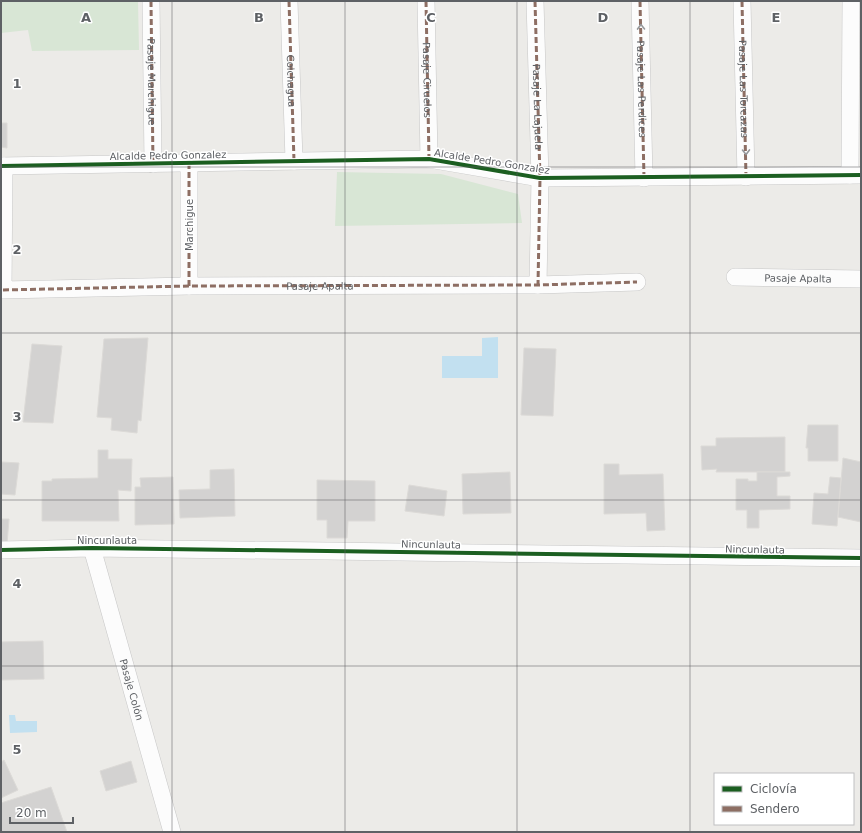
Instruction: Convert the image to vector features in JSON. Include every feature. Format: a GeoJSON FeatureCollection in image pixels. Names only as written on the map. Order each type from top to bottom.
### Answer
{"type":"FeatureCollection","features":[{"type":"Feature","properties":{"kind":"street","name":"Pasaje Marchigue"},"geometry":{"type":"LineString","coordinates":[[151,1],[153,164]]}},
{"type":"Feature","properties":{"kind":"street","name":"Colchagua"},"geometry":{"type":"LineString","coordinates":[[289,1],[294,161]]}},
{"type":"Feature","properties":{"kind":"street","name":"Pasaje Ciruelos"},"geometry":{"type":"LineString","coordinates":[[426,1],[429,159]]}},
{"type":"Feature","properties":{"kind":"street","name":"Pasaje La Lajuela"},"geometry":{"type":"LineString","coordinates":[[535,1],[540,178],[538,285]]}},
{"type":"Feature","properties":{"kind":"street","name":"Pasaje Las Perdices"},"geometry":{"type":"LineString","coordinates":[[640,1],[644,178]]}},
{"type":"Feature","properties":{"kind":"street","name":"Pasaje Las Torcazas"},"geometry":{"type":"LineString","coordinates":[[742,1],[746,177]]}},
{"type":"Feature","properties":{"kind":"street"},"geometry":{"type":"LineString","coordinates":[[851,1],[856,175]]}},
{"type":"Feature","properties":{"kind":"street","name":"Alcalde Pedro Gonzalez"},"geometry":{"type":"LineString","coordinates":[[2,166],[429,159],[540,178],[856,175]]}},
{"type":"Feature","properties":{"kind":"street","name":"Marchigue"},"geometry":{"type":"LineString","coordinates":[[189,164],[189,286]]}},
{"type":"Feature","properties":{"kind":"street","name":"Pasaje Apalta"},"geometry":{"type":"LineString","coordinates":[[2,166],[3,290],[189,286],[538,285],[637,282]]}},
{"type":"Feature","properties":{"kind":"street","name":"Pasaje Apalta"},"geometry":{"type":"LineString","coordinates":[[735,277],[861,279]]}},
{"type":"Feature","properties":{"kind":"street","name":"Nincunlauta"},"geometry":{"type":"LineString","coordinates":[[1,550],[92,548],[861,558]]}},
{"type":"Feature","properties":{"kind":"street","name":"Pasaje Colón"},"geometry":{"type":"LineString","coordinates":[[92,548],[172,832]]}},
{"type":"Feature","properties":{"kind":"green space"},"geometry":{"type":"Polygon","coordinates":[[[1,1],[138,1],[139,50],[32,51],[28,30],[1,33],[1,1]]]}},
{"type":"Feature","properties":{"kind":"green space"},"geometry":{"type":"Polygon","coordinates":[[[337,172],[441,174],[518,194],[522,223],[335,226],[337,172]]]}},
{"type":"Feature","properties":{"kind":"water"},"geometry":{"type":"Polygon","coordinates":[[[498,337],[498,378],[442,378],[442,356],[482,356],[482,338],[498,337]]]}},
{"type":"Feature","properties":{"kind":"water"},"geometry":{"type":"Polygon","coordinates":[[[9,715],[15,715],[16,721],[37,721],[37,732],[10,733],[9,715]]]}},
{"type":"Feature","properties":{"kind":"building"},"geometry":{"type":"Polygon","coordinates":[[[1,123],[7,123],[7,148],[1,147],[1,123]]]}},
{"type":"Feature","properties":{"kind":"building"},"geometry":{"type":"Polygon","coordinates":[[[148,338],[141,421],[138,420],[137,433],[111,430],[112,418],[97,417],[104,339],[148,338]]]}},
{"type":"Feature","properties":{"kind":"building"},"geometry":{"type":"Polygon","coordinates":[[[32,344],[62,346],[53,423],[23,422],[32,344]]]}},
{"type":"Feature","properties":{"kind":"building"},"geometry":{"type":"Polygon","coordinates":[[[524,348],[556,349],[553,416],[521,415],[524,348]]]}},
{"type":"Feature","properties":{"kind":"building"},"geometry":{"type":"Polygon","coordinates":[[[808,425],[838,425],[838,461],[808,461],[808,448],[806,448],[808,425]]]}},
{"type":"Feature","properties":{"kind":"building"},"geometry":{"type":"Polygon","coordinates":[[[785,437],[785,472],[716,472],[717,469],[702,470],[701,446],[716,446],[716,438],[785,437]]]}},
{"type":"Feature","properties":{"kind":"building"},"geometry":{"type":"Polygon","coordinates":[[[98,450],[108,450],[108,459],[132,459],[131,491],[118,490],[119,521],[42,521],[42,481],[52,481],[52,479],[98,478],[98,450]]]}},
{"type":"Feature","properties":{"kind":"building"},"geometry":{"type":"Polygon","coordinates":[[[843,458],[861,462],[861,522],[838,517],[843,458]]]}},
{"type":"Feature","properties":{"kind":"building"},"geometry":{"type":"Polygon","coordinates":[[[1,462],[19,463],[15,495],[1,494],[1,462]]]}},
{"type":"Feature","properties":{"kind":"building"},"geometry":{"type":"Polygon","coordinates":[[[604,464],[619,464],[619,475],[663,474],[665,530],[647,531],[646,513],[604,514],[604,464]]]}},
{"type":"Feature","properties":{"kind":"building"},"geometry":{"type":"Polygon","coordinates":[[[234,469],[235,516],[180,518],[179,490],[210,489],[210,470],[234,469]]]}},
{"type":"Feature","properties":{"kind":"building"},"geometry":{"type":"Polygon","coordinates":[[[510,472],[511,513],[463,514],[462,474],[510,472]]]}},
{"type":"Feature","properties":{"kind":"building"},"geometry":{"type":"Polygon","coordinates":[[[757,472],[790,472],[790,476],[777,477],[777,496],[790,496],[790,509],[759,510],[759,528],[747,528],[747,510],[736,510],[736,479],[757,481],[757,472]]]}},
{"type":"Feature","properties":{"kind":"building"},"geometry":{"type":"Polygon","coordinates":[[[173,477],[174,524],[135,525],[135,487],[141,487],[140,478],[173,477]]]}},
{"type":"Feature","properties":{"kind":"building"},"geometry":{"type":"Polygon","coordinates":[[[830,477],[841,478],[837,526],[812,524],[814,493],[828,494],[830,477]]]}},
{"type":"Feature","properties":{"kind":"building"},"geometry":{"type":"Polygon","coordinates":[[[317,480],[375,481],[375,521],[348,521],[347,538],[327,538],[327,520],[317,520],[317,480]]]}},
{"type":"Feature","properties":{"kind":"building"},"geometry":{"type":"Polygon","coordinates":[[[409,485],[447,491],[444,516],[405,511],[409,485]]]}},
{"type":"Feature","properties":{"kind":"building"},"geometry":{"type":"Polygon","coordinates":[[[1,519],[9,519],[7,544],[1,544],[1,519]]]}},
{"type":"Feature","properties":{"kind":"building"},"geometry":{"type":"Polygon","coordinates":[[[43,641],[44,679],[1,680],[1,642],[43,641]]]}},
{"type":"Feature","properties":{"kind":"building"},"geometry":{"type":"Polygon","coordinates":[[[4,760],[18,790],[1,798],[1,762],[4,760]]]}},
{"type":"Feature","properties":{"kind":"building"},"geometry":{"type":"Polygon","coordinates":[[[131,761],[137,782],[106,791],[100,771],[131,761]]]}},
{"type":"Feature","properties":{"kind":"building"},"geometry":{"type":"Polygon","coordinates":[[[51,787],[67,832],[1,832],[1,803],[51,787]]]}},
{"type":"Feature","properties":{"kind":"marked path"},"geometry":{"type":"LineString","coordinates":[[151,1],[153,164]]}},
{"type":"Feature","properties":{"kind":"marked path"},"geometry":{"type":"LineString","coordinates":[[289,1],[294,161]]}},
{"type":"Feature","properties":{"kind":"marked path"},"geometry":{"type":"LineString","coordinates":[[426,1],[429,159]]}},
{"type":"Feature","properties":{"kind":"marked path"},"geometry":{"type":"LineString","coordinates":[[535,1],[540,178],[538,285]]}},
{"type":"Feature","properties":{"kind":"marked path"},"geometry":{"type":"LineString","coordinates":[[640,1],[644,178]]}},
{"type":"Feature","properties":{"kind":"marked path"},"geometry":{"type":"LineString","coordinates":[[742,1],[746,177]]}},
{"type":"Feature","properties":{"kind":"marked path"},"geometry":{"type":"LineString","coordinates":[[189,163],[189,286]]}},
{"type":"Feature","properties":{"kind":"marked path"},"geometry":{"type":"LineString","coordinates":[[3,290],[189,286],[538,285],[637,282]]}},
{"type":"Feature","properties":{"kind":"cycle path"},"geometry":{"type":"LineString","coordinates":[[1,166],[429,159],[540,178],[861,175]]}},
{"type":"Feature","properties":{"kind":"cycle path"},"geometry":{"type":"LineString","coordinates":[[1,550],[92,548],[861,558]]}}]}
